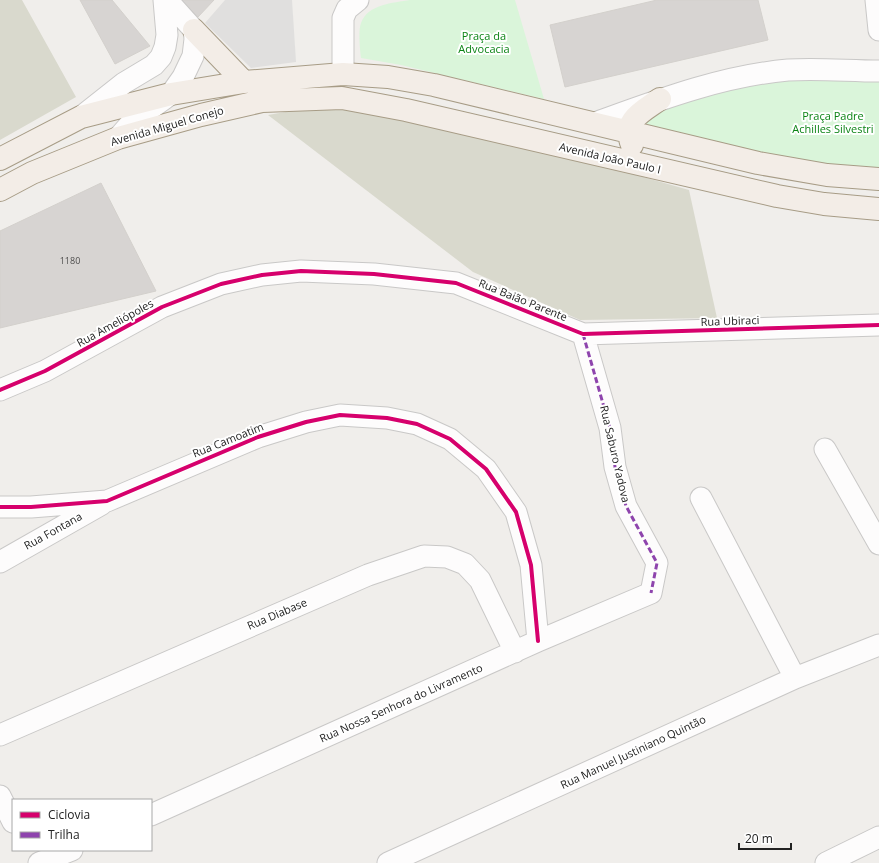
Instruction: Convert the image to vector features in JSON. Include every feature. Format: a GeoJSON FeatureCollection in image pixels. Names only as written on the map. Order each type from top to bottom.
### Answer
{"type":"FeatureCollection","features":[{"type":"Feature","properties":{"kind":"main road"},"geometry":{"type":"LineString","coordinates":[[194,30],[244,82]]}},
{"type":"Feature","properties":{"kind":"main road"},"geometry":{"type":"LineString","coordinates":[[0,159],[81,117],[171,94],[244,82],[343,74],[388,76],[434,85],[758,163],[826,175],[879,179]]}},
{"type":"Feature","properties":{"kind":"main road","name":"Avenida Miguel Conejo"},"geometry":{"type":"LineString","coordinates":[[0,190],[32,173],[118,138],[201,115],[262,101],[342,98]]}},
{"type":"Feature","properties":{"kind":"main road","name":"Avenida João Paulo I"},"geometry":{"type":"LineString","coordinates":[[342,98],[406,110],[777,196],[824,204],[879,209]]}},
{"type":"Feature","properties":{"kind":"main road"},"geometry":{"type":"LineString","coordinates":[[647,166],[637,157],[628,132],[633,118],[660,99]]}},
{"type":"Feature","properties":{"kind":"street"},"geometry":{"type":"LineString","coordinates":[[81,117],[124,83],[154,65],[161,58],[167,35],[164,0]]}},
{"type":"Feature","properties":{"kind":"street"},"geometry":{"type":"LineString","coordinates":[[118,138],[132,122],[171,94],[183,77],[193,56],[195,39],[194,30],[167,0]]}},
{"type":"Feature","properties":{"kind":"street"},"geometry":{"type":"LineString","coordinates":[[343,74],[343,18],[347,9],[358,0]]}},
{"type":"Feature","properties":{"kind":"street"},"geometry":{"type":"LineString","coordinates":[[876,0],[879,30]]}},
{"type":"Feature","properties":{"kind":"street"},"geometry":{"type":"LineString","coordinates":[[595,123],[660,99],[759,74],[789,70],[879,72]]}},
{"type":"Feature","properties":{"kind":"street","name":"Rua Ameliópoles"},"geometry":{"type":"LineString","coordinates":[[0,390],[45,372],[162,308],[227,283],[262,275],[300,270],[374,274],[456,283]]}},
{"type":"Feature","properties":{"kind":"street","name":"Rua Baião Parente"},"geometry":{"type":"LineString","coordinates":[[456,283],[582,334]]}},
{"type":"Feature","properties":{"kind":"street","name":"Rua Ubiraci"},"geometry":{"type":"LineString","coordinates":[[582,334],[879,325]]}},
{"type":"Feature","properties":{"kind":"street","name":"Rua Saburo Yadova"},"geometry":{"type":"LineString","coordinates":[[582,334],[610,428],[615,467],[626,506],[657,563],[651,593]]}},
{"type":"Feature","properties":{"kind":"street","name":"Rua Camoatim"},"geometry":{"type":"LineString","coordinates":[[0,507],[31,507],[107,501],[258,437],[306,422],[340,415],[387,418],[418,424],[450,439],[486,469],[516,512],[530,565],[538,641]]}},
{"type":"Feature","properties":{"kind":"street"},"geometry":{"type":"LineString","coordinates":[[825,449],[879,544]]}},
{"type":"Feature","properties":{"kind":"street"},"geometry":{"type":"LineString","coordinates":[[701,498],[795,678]]}},
{"type":"Feature","properties":{"kind":"street","name":"Rua Fontana"},"geometry":{"type":"LineString","coordinates":[[0,562],[107,501]]}},
{"type":"Feature","properties":{"kind":"street","name":"Rua Diabase"},"geometry":{"type":"LineString","coordinates":[[0,735],[368,575],[424,556],[447,557],[465,564],[480,580],[515,652]]}},
{"type":"Feature","properties":{"kind":"street","name":"Rua Nossa Senhora do Livramento"},"geometry":{"type":"LineString","coordinates":[[152,815],[538,641],[651,593]]}},
{"type":"Feature","properties":{"kind":"street","name":"Rua Manuel Justiniano Quintão"},"geometry":{"type":"LineString","coordinates":[[388,863],[795,678],[879,645]]}},
{"type":"Feature","properties":{"kind":"street"},"geometry":{"type":"LineString","coordinates":[[0,796],[12,820]]}},
{"type":"Feature","properties":{"kind":"street"},"geometry":{"type":"LineString","coordinates":[[826,863],[879,837]]}},
{"type":"Feature","properties":{"kind":"street"},"geometry":{"type":"LineString","coordinates":[[28,851],[34,863]]}},
{"type":"Feature","properties":{"kind":"street"},"geometry":{"type":"LineString","coordinates":[[39,863],[69,851]]}},
{"type":"Feature","properties":{"kind":"shaded area"},"geometry":{"type":"Polygon","coordinates":[[[0,0],[22,0],[76,97],[0,140],[0,0]]]}},
{"type":"Feature","properties":{"kind":"shaded area"},"geometry":{"type":"Polygon","coordinates":[[[225,0],[292,0],[296,62],[251,68],[205,23],[225,0]]]}},
{"type":"Feature","properties":{"kind":"shaded area"},"geometry":{"type":"Polygon","coordinates":[[[325,105],[353,106],[559,153],[689,190],[717,318],[580,320],[473,272],[268,115],[325,105]]]}},
{"type":"Feature","properties":{"kind":"green space","name":"Praça da Advocacia"},"geometry":{"type":"Polygon","coordinates":[[[410,0],[515,0],[544,99],[401,65],[361,58],[360,30],[364,17],[375,8],[410,0]]]}},
{"type":"Feature","properties":{"kind":"green space","name":"Praça Padre Achilles Silvestri"},"geometry":{"type":"Polygon","coordinates":[[[879,77],[879,171],[825,168],[640,129],[650,113],[763,78],[879,77]]]}},
{"type":"Feature","properties":{"kind":"building"},"geometry":{"type":"Polygon","coordinates":[[[80,0],[112,0],[150,46],[115,64],[80,0]]]}},
{"type":"Feature","properties":{"kind":"building"},"geometry":{"type":"Polygon","coordinates":[[[179,0],[214,0],[198,17],[179,0]]]}},
{"type":"Feature","properties":{"kind":"building"},"geometry":{"type":"Polygon","coordinates":[[[657,0],[758,0],[768,40],[565,87],[550,25],[657,0]]]}},
{"type":"Feature","properties":{"kind":"building"},"geometry":{"type":"Polygon","coordinates":[[[101,183],[156,291],[0,328],[0,231],[101,183]]]}},
{"type":"Feature","properties":{"kind":"marked path"},"geometry":{"type":"LineString","coordinates":[[583,334],[610,428],[615,467],[626,506],[657,563],[651,593]]}},
{"type":"Feature","properties":{"kind":"cycle path"},"geometry":{"type":"LineString","coordinates":[[0,390],[45,371],[162,307],[221,284],[262,275],[301,271],[374,274],[456,283],[583,334],[879,325]]}},
{"type":"Feature","properties":{"kind":"cycle path"},"geometry":{"type":"LineString","coordinates":[[0,507],[31,507],[107,501],[258,437],[306,422],[340,415],[387,418],[417,424],[450,439],[486,469],[516,512],[531,565],[538,641]]}}]}
